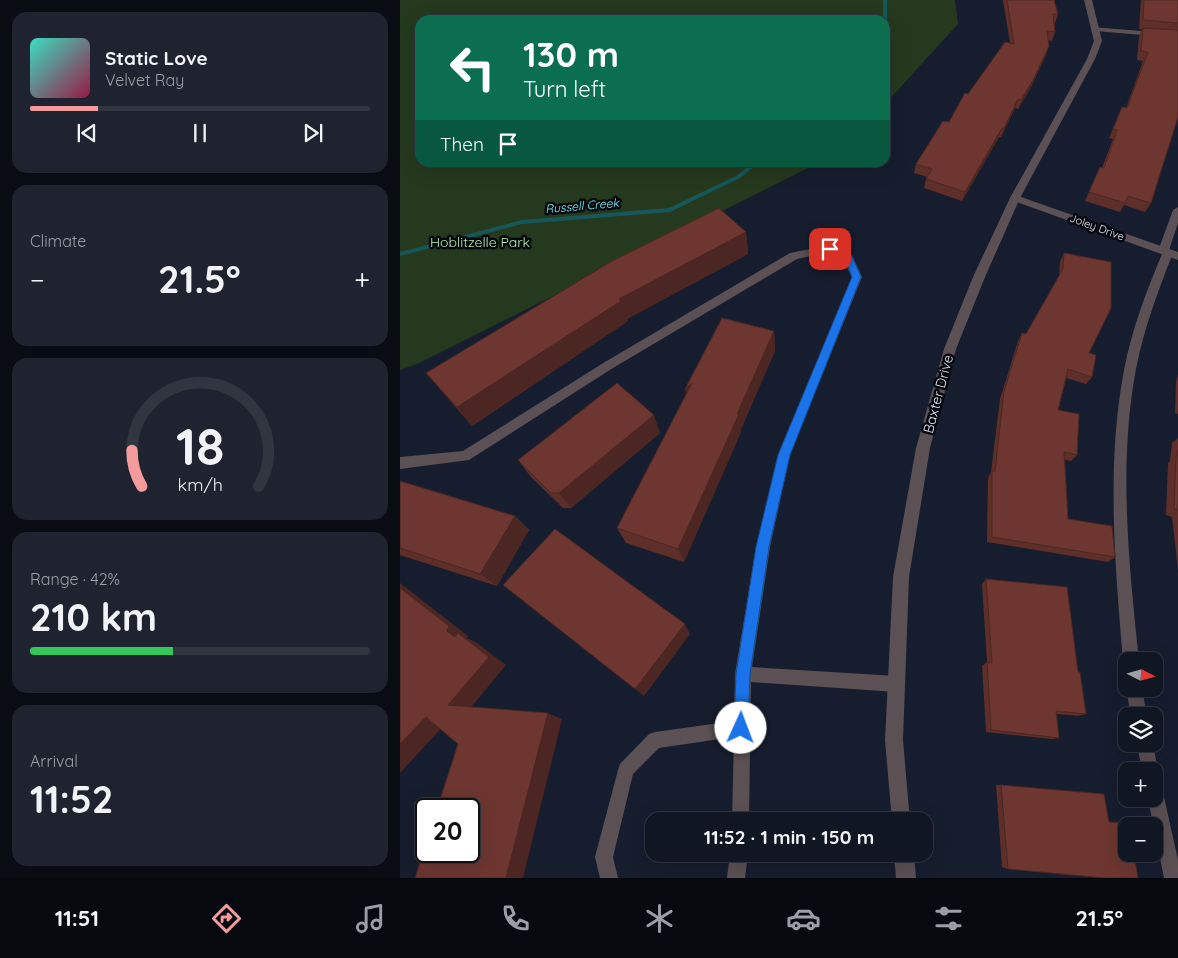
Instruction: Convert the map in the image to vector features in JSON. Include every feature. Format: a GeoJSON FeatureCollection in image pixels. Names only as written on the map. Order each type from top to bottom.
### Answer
{"type":"FeatureCollection","features":[{"type":"Feature","properties":{"kind":"street","name":"Baxter Drive"},"geometry":{"type":"LineString","coordinates":[[900,812],[894,740],[901,577],[923,448],[950,349],[979,277],[1015,198],[1091,59],[1098,41],[1088,0]]}},
{"type":"Feature","properties":{"kind":"street","name":"Joley Drive"},"geometry":{"type":"LineString","coordinates":[[1015,198],[1170,253]]}},
{"type":"Feature","properties":{"kind":"street"},"geometry":{"type":"LineString","coordinates":[[905,862],[906,878]]}},
{"type":"Feature","properties":{"kind":"lane"},"geometry":{"type":"LineString","coordinates":[[1095,29],[1178,36]]}},
{"type":"Feature","properties":{"kind":"lane"},"geometry":{"type":"LineString","coordinates":[[1130,652],[1123,581],[1120,484],[1125,402],[1140,328],[1170,253],[1178,210]]}},
{"type":"Feature","properties":{"kind":"lane"},"geometry":{"type":"LineString","coordinates":[[400,463],[465,456],[609,364],[794,256],[830,249],[848,258],[856,277],[784,455],[762,547],[743,674],[741,812]]}},
{"type":"Feature","properties":{"kind":"lane"},"geometry":{"type":"LineString","coordinates":[[743,674],[896,684]]}},
{"type":"Feature","properties":{"kind":"lane"},"geometry":{"type":"LineString","coordinates":[[609,878],[604,857],[626,770],[655,740],[741,728]]}},
{"type":"Feature","properties":{"kind":"lane"},"geometry":{"type":"LineString","coordinates":[[1158,807],[1173,878]]}},
{"type":"Feature","properties":{"kind":"lane"},"geometry":{"type":"LineString","coordinates":[[736,878],[738,862]]}},
{"type":"Feature","properties":{"kind":"green space","name":"Hoblitzelle Park"},"geometry":{"type":"Polygon","coordinates":[[[400,0],[955,0],[958,24],[890,99],[890,15],[415,15],[415,167],[810,167],[417,364],[400,370],[400,0]]]}},
{"type":"Feature","properties":{"kind":"building"},"geometry":{"type":"Polygon","coordinates":[[[1007,0],[1054,0],[1058,14],[1053,14],[1055,32],[1047,31],[1049,46],[1033,80],[1021,100],[1018,99],[1004,128],[1002,128],[965,192],[926,179],[932,169],[916,164],[943,121],[949,122],[965,93],[968,94],[1005,42],[1014,44],[1007,0]]]}},
{"type":"Feature","properties":{"kind":"building"},"geometry":{"type":"Polygon","coordinates":[[[1144,0],[1178,0],[1178,23],[1143,20],[1144,0]]]}},
{"type":"Feature","properties":{"kind":"building"},"geometry":{"type":"Polygon","coordinates":[[[1143,28],[1178,30],[1178,117],[1151,203],[1128,196],[1125,203],[1089,192],[1100,167],[1104,168],[1117,130],[1113,129],[1122,107],[1127,108],[1148,52],[1141,51],[1143,28]]]}},
{"type":"Feature","properties":{"kind":"building"},"geometry":{"type":"Polygon","coordinates":[[[719,208],[746,232],[619,299],[621,301],[457,407],[426,373],[612,261],[719,208]]]}},
{"type":"Feature","properties":{"kind":"building"},"geometry":{"type":"Polygon","coordinates":[[[1064,253],[1111,262],[1111,308],[1089,353],[1096,355],[1092,377],[1068,369],[1058,410],[1079,414],[1077,455],[1064,452],[1068,519],[1112,526],[1115,557],[992,537],[992,471],[995,471],[1004,391],[1022,333],[1026,334],[1063,269],[1064,253]]]}},
{"type":"Feature","properties":{"kind":"building"},"geometry":{"type":"Polygon","coordinates":[[[722,318],[774,331],[678,549],[617,528],[692,383],[685,389],[722,318]]]}},
{"type":"Feature","properties":{"kind":"building"},"geometry":{"type":"Polygon","coordinates":[[[617,383],[654,415],[559,493],[551,493],[518,460],[617,383]]]}},
{"type":"Feature","properties":{"kind":"building"},"geometry":{"type":"Polygon","coordinates":[[[1178,450],[1178,510],[1174,509],[1176,456],[1178,450]]]}},
{"type":"Feature","properties":{"kind":"building"},"geometry":{"type":"Polygon","coordinates":[[[400,481],[515,516],[480,574],[400,548],[400,481]]]}},
{"type":"Feature","properties":{"kind":"building"},"geometry":{"type":"Polygon","coordinates":[[[555,529],[685,624],[635,689],[503,585],[555,529]]]}},
{"type":"Feature","properties":{"kind":"building"},"geometry":{"type":"Polygon","coordinates":[[[986,579],[1067,587],[1078,672],[1080,672],[1086,714],[1056,711],[1059,738],[991,730],[987,662],[992,663],[986,579]]]}},
{"type":"Feature","properties":{"kind":"building"},"geometry":{"type":"Polygon","coordinates":[[[400,588],[449,626],[447,631],[455,637],[458,633],[489,657],[448,705],[548,713],[506,878],[415,878],[420,863],[480,863],[480,798],[441,798],[458,744],[426,717],[400,744],[400,588]]]}},
{"type":"Feature","properties":{"kind":"building"},"geometry":{"type":"Polygon","coordinates":[[[1001,785],[1104,794],[1109,822],[1118,822],[1118,862],[1135,862],[1138,878],[1104,878],[1008,869],[1001,785]]]}},
{"type":"Feature","properties":{"kind":"waterway","name":"Russell Creek"},"geometry":{"type":"LineString","coordinates":[[885,0],[885,15]]}},
{"type":"Feature","properties":{"kind":"waterway","name":"Russell Creek"},"geometry":{"type":"LineString","coordinates":[[400,254],[522,222],[670,210],[738,177],[751,167]]}},
{"type":"Feature","properties":{"kind":"route"},"geometry":{"type":"LineString","coordinates":[[741,728],[743,674],[762,547],[784,455],[856,277],[848,258],[830,249]]}}]}
